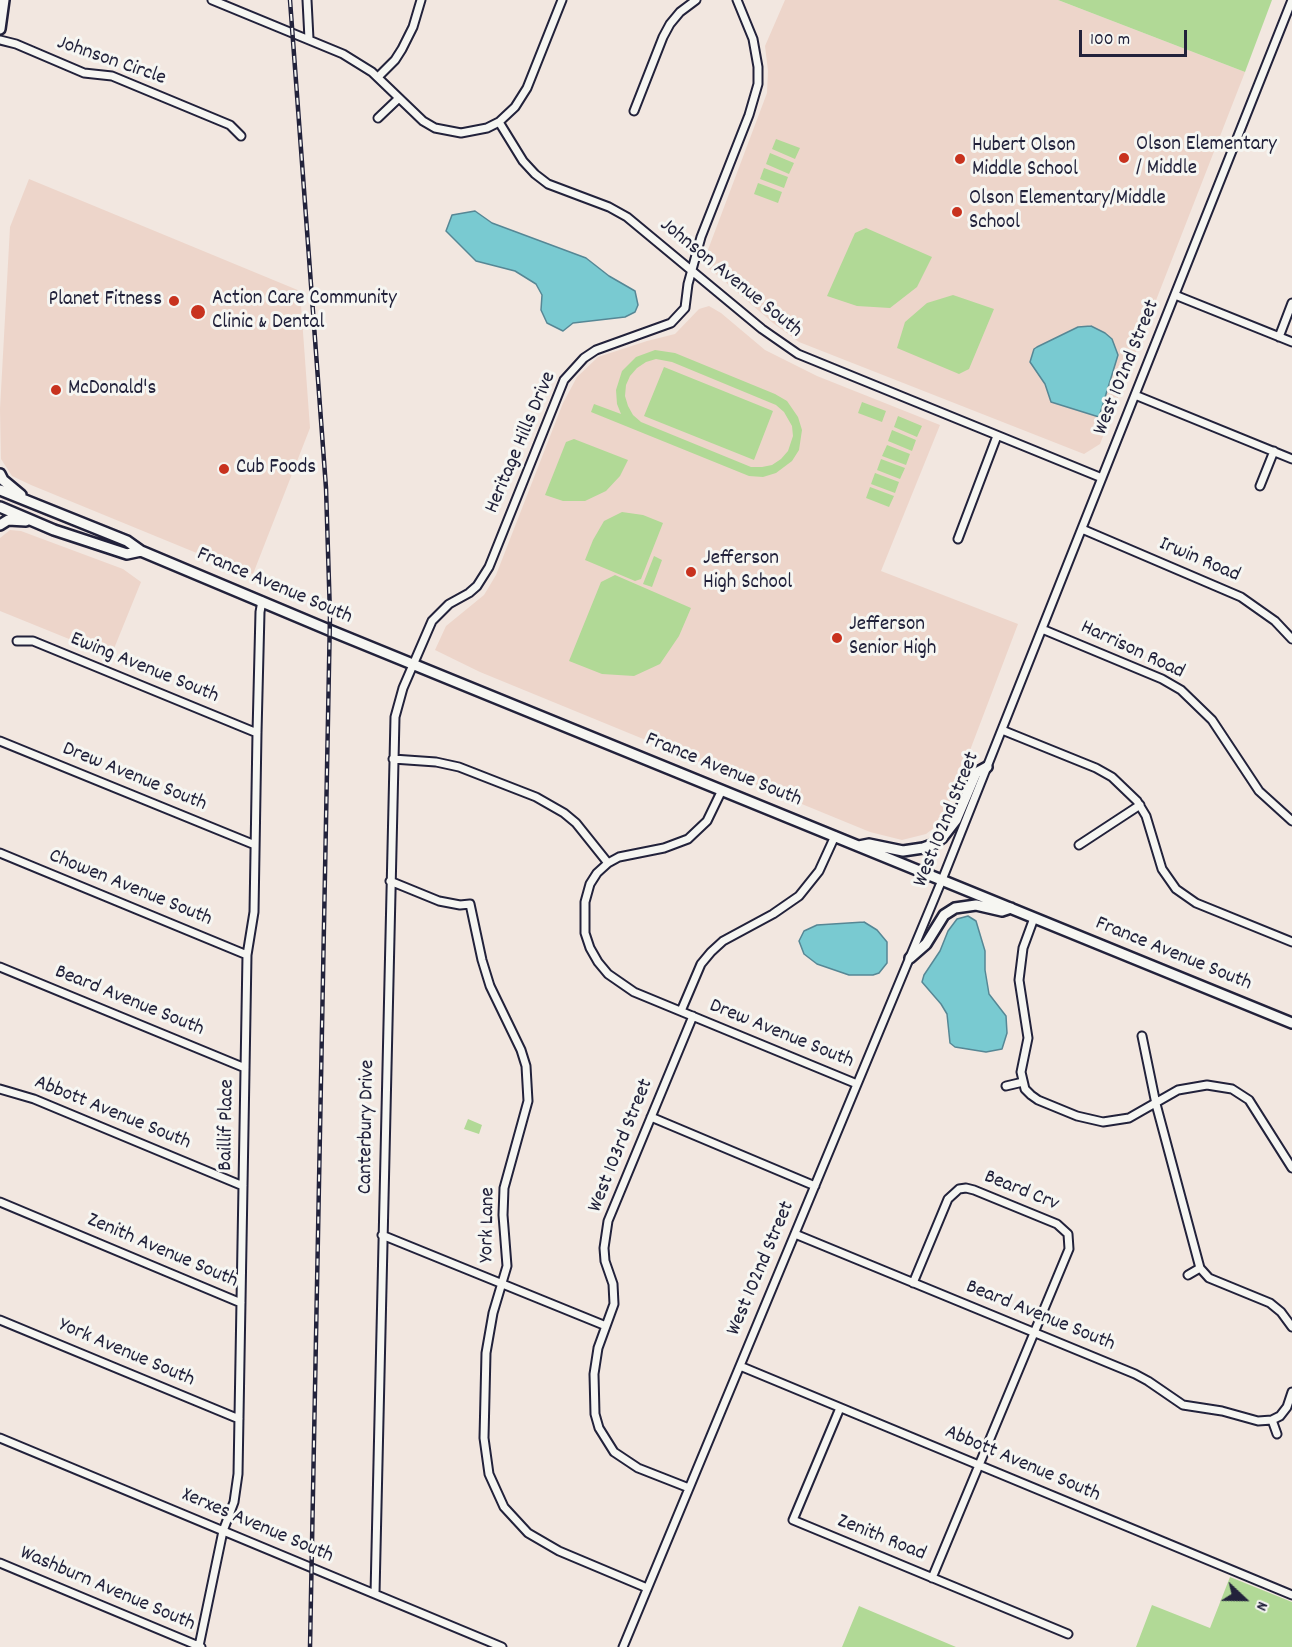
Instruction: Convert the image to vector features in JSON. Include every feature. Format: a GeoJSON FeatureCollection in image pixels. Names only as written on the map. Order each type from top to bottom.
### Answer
{"type":"FeatureCollection","features":[{"type":"Feature","properties":{"kind":"main road"},"geometry":{"type":"LineString","coordinates":[[0,29],[4,0]]}},
{"type":"Feature","properties":{"kind":"main road"},"geometry":{"type":"LineString","coordinates":[[0,474],[3,480],[30,502]]}},
{"type":"Feature","properties":{"kind":"main road","name":"France Avenue South"},"geometry":{"type":"LineString","coordinates":[[0,490],[127,541],[141,551],[413,664],[1292,1023]]}},
{"type":"Feature","properties":{"kind":"main road","name":"France Avenue South"},"geometry":{"type":"LineString","coordinates":[[0,507],[54,530],[127,554],[141,551]]}},
{"type":"Feature","properties":{"kind":"main road"},"geometry":{"type":"LineString","coordinates":[[0,525],[8,520],[33,521]]}},
{"type":"Feature","properties":{"kind":"main road"},"geometry":{"type":"LineString","coordinates":[[858,846],[877,844],[903,851],[922,849],[934,844],[942,838],[956,820],[973,777],[979,770],[987,767]]}},
{"type":"Feature","properties":{"kind":"main road"},"geometry":{"type":"LineString","coordinates":[[909,958],[926,944],[944,915],[955,908],[976,905],[1002,911],[1012,908]]}},
{"type":"Feature","properties":{"kind":"street"},"geometry":{"type":"LineString","coordinates":[[212,0],[351,58],[378,77],[423,121],[435,128],[461,133],[474,132],[499,122],[522,99],[562,0]]}},
{"type":"Feature","properties":{"kind":"street"},"geometry":{"type":"LineString","coordinates":[[307,0],[309,39]]}},
{"type":"Feature","properties":{"kind":"street"},"geometry":{"type":"LineString","coordinates":[[378,77],[395,60],[402,49],[413,27],[421,0]]}},
{"type":"Feature","properties":{"kind":"street"},"geometry":{"type":"LineString","coordinates":[[634,111],[670,24],[680,12],[696,0]]}},
{"type":"Feature","properties":{"kind":"street","name":"Heritage Hills Drive"},"geometry":{"type":"LineString","coordinates":[[413,664],[432,621],[449,604],[469,593],[484,577],[564,380],[584,358],[596,350],[661,327],[679,316],[685,308],[691,270],[701,237],[755,100],[758,84],[758,67],[753,39],[737,0]]}},
{"type":"Feature","properties":{"kind":"street","name":"West 102nd Street"},"geometry":{"type":"LineString","coordinates":[[623,1647],[942,880],[1292,0]]}},
{"type":"Feature","properties":{"kind":"street","name":"Johnson Circle"},"geometry":{"type":"LineString","coordinates":[[0,40],[15,44],[84,74],[112,76],[230,125],[241,136]]}},
{"type":"Feature","properties":{"kind":"street"},"geometry":{"type":"LineString","coordinates":[[378,118],[399,98]]}},
{"type":"Feature","properties":{"kind":"street","name":"Johnson Avenue South"},"geometry":{"type":"LineString","coordinates":[[499,122],[535,174],[548,184],[609,207],[627,217],[762,329],[798,354],[1102,478]]}},
{"type":"Feature","properties":{"kind":"street"},"geometry":{"type":"LineString","coordinates":[[1175,295],[1292,342]]}},
{"type":"Feature","properties":{"kind":"street"},"geometry":{"type":"LineString","coordinates":[[1279,337],[1292,303]]}},
{"type":"Feature","properties":{"kind":"street"},"geometry":{"type":"LineString","coordinates":[[1135,395],[1292,459]]}},
{"type":"Feature","properties":{"kind":"street"},"geometry":{"type":"LineString","coordinates":[[957,539],[998,436]]}},
{"type":"Feature","properties":{"kind":"street"},"geometry":{"type":"LineString","coordinates":[[1260,486],[1274,451]]}},
{"type":"Feature","properties":{"kind":"street","name":"Irwin Road"},"geometry":{"type":"LineString","coordinates":[[1082,529],[1241,597],[1275,621],[1292,639]]}},
{"type":"Feature","properties":{"kind":"street","name":"Baillif Place"},"geometry":{"type":"LineString","coordinates":[[200,1647],[223,1531],[237,1488],[247,955],[254,912],[262,601]]}},
{"type":"Feature","properties":{"kind":"street","name":"Harrison Road"},"geometry":{"type":"LineString","coordinates":[[1042,629],[1162,679],[1181,690],[1212,720],[1259,791],[1292,821]]}},
{"type":"Feature","properties":{"kind":"street","name":"Ewing Avenue South"},"geometry":{"type":"LineString","coordinates":[[17,641],[33,641],[257,733]]}},
{"type":"Feature","properties":{"kind":"street","name":"Canterbury Drive"},"geometry":{"type":"LineString","coordinates":[[375,1594],[393,759],[395,717],[413,664]]}},
{"type":"Feature","properties":{"kind":"street"},"geometry":{"type":"LineString","coordinates":[[1002,730],[1096,768],[1112,777],[1126,788],[1140,805],[1152,832],[1162,869],[1176,889],[1196,903],[1292,942]]}},
{"type":"Feature","properties":{"kind":"street","name":"Drew Avenue South"},"geometry":{"type":"LineString","coordinates":[[0,741],[255,845]]}},
{"type":"Feature","properties":{"kind":"street"},"geometry":{"type":"LineString","coordinates":[[393,759],[436,762],[459,767],[536,797],[576,823],[608,863],[632,853],[664,848],[688,839],[707,821],[722,790]]}},
{"type":"Feature","properties":{"kind":"street"},"geometry":{"type":"LineString","coordinates":[[1079,845],[1140,805]]}},
{"type":"Feature","properties":{"kind":"street"},"geometry":{"type":"LineString","coordinates":[[681,1011],[698,971],[711,952],[723,941],[773,914],[799,896],[819,871],[835,836]]}},
{"type":"Feature","properties":{"kind":"street","name":"Chowen Avenue South"},"geometry":{"type":"LineString","coordinates":[[0,853],[247,955]]}},
{"type":"Feature","properties":{"kind":"street","name":"Drew Avenue South"},"geometry":{"type":"LineString","coordinates":[[608,863],[597,873],[590,884],[584,917],[585,933],[590,948],[606,972],[634,992],[858,1084]]}},
{"type":"Feature","properties":{"kind":"street","name":"York Lane"},"geometry":{"type":"LineString","coordinates":[[390,881],[439,901],[460,905],[471,904],[482,960],[490,986],[521,1050],[526,1066],[528,1101],[525,1118],[510,1161],[504,1188],[503,1215],[507,1266],[493,1313],[486,1353],[485,1456],[495,1491],[514,1521],[543,1543],[647,1588]]}},
{"type":"Feature","properties":{"kind":"street"},"geometry":{"type":"LineString","coordinates":[[1034,918],[1025,941],[1020,964],[1021,996],[1028,1025],[1028,1038],[1021,1072],[1023,1082],[1031,1095],[1038,1100],[1090,1120],[1116,1121],[1129,1118],[1156,1104],[1164,1096],[1192,1087],[1207,1085],[1232,1089],[1249,1100],[1292,1168]]}},
{"type":"Feature","properties":{"kind":"street","name":"Beard Avenue South"},"geometry":{"type":"LineString","coordinates":[[0,967],[245,1068]]}},
{"type":"Feature","properties":{"kind":"street","name":"West 103rd Street"},"geometry":{"type":"LineString","coordinates":[[689,1488],[625,1461],[614,1452],[602,1434],[595,1414],[594,1374],[598,1348],[614,1305],[614,1294],[605,1261],[604,1234],[693,1016]]}},
{"type":"Feature","properties":{"kind":"street"},"geometry":{"type":"LineString","coordinates":[[1142,1036],[1156,1104],[1200,1268],[1209,1278],[1270,1303],[1281,1312],[1292,1327]]}},
{"type":"Feature","properties":{"kind":"street"},"geometry":{"type":"LineString","coordinates":[[1006,1086],[1023,1082]]}},
{"type":"Feature","properties":{"kind":"street","name":"Abbott Avenue South"},"geometry":{"type":"LineString","coordinates":[[0,1089],[34,1099],[243,1186]]}},
{"type":"Feature","properties":{"kind":"street"},"geometry":{"type":"LineString","coordinates":[[651,1117],[814,1186]]}},
{"type":"Feature","properties":{"kind":"street","name":"Beard Crv"},"geometry":{"type":"LineString","coordinates":[[913,1283],[948,1198],[959,1189],[974,1190],[1047,1220],[1064,1228],[1068,1234],[1069,1249],[1034,1332]]}},
{"type":"Feature","properties":{"kind":"street","name":"Zenith Avenue South"},"geometry":{"type":"LineString","coordinates":[[0,1203],[241,1303]]}},
{"type":"Feature","properties":{"kind":"street"},"geometry":{"type":"LineString","coordinates":[[382,1234],[606,1326]]}},
{"type":"Feature","properties":{"kind":"street","name":"Beard Avenue South"},"geometry":{"type":"LineString","coordinates":[[795,1234],[1135,1374],[1183,1405],[1222,1411],[1257,1421],[1272,1420]]}},
{"type":"Feature","properties":{"kind":"street"},"geometry":{"type":"LineString","coordinates":[[1188,1275],[1200,1268]]}},
{"type":"Feature","properties":{"kind":"street","name":"York Avenue South"},"geometry":{"type":"LineString","coordinates":[[0,1320],[239,1419]]}},
{"type":"Feature","properties":{"kind":"street"},"geometry":{"type":"LineString","coordinates":[[932,1578],[1034,1332]]}},
{"type":"Feature","properties":{"kind":"street","name":"Abbott Avenue South"},"geometry":{"type":"LineString","coordinates":[[740,1366],[1292,1595]]}},
{"type":"Feature","properties":{"kind":"street"},"geometry":{"type":"LineString","coordinates":[[1277,1434],[1272,1420],[1280,1416],[1287,1407],[1292,1392]]}},
{"type":"Feature","properties":{"kind":"street","name":"Zenith Road"},"geometry":{"type":"LineString","coordinates":[[840,1408],[793,1520],[1068,1634]]}},
{"type":"Feature","properties":{"kind":"street","name":"Xerxes Avenue South"},"geometry":{"type":"LineString","coordinates":[[0,1438],[501,1647]]}},
{"type":"Feature","properties":{"kind":"street","name":"Washburn Avenue South"},"geometry":{"type":"LineString","coordinates":[[0,1563],[200,1647]]}},
{"type":"Feature","properties":{"kind":"shaded area","name":"Olson Elementary/Middle School"},"geometry":{"type":"Polygon","coordinates":[[[785,0],[1058,0],[1245,72],[1100,444],[1084,454],[799,342],[773,323],[703,263],[767,93],[768,71],[765,46],[785,0]]]}},
{"type":"Feature","properties":{"kind":"shaded area"},"geometry":{"type":"Polygon","coordinates":[[[29,179],[300,291],[310,428],[253,574],[31,485],[12,476],[1,459],[0,409],[10,227],[29,179]]]}},
{"type":"Feature","properties":{"kind":"shaded area","name":"Jefferson High School"},"geometry":{"type":"Polygon","coordinates":[[[709,306],[721,313],[765,350],[817,376],[940,425],[881,571],[1018,624],[953,795],[939,824],[926,834],[902,840],[870,832],[480,672],[435,650],[446,626],[484,595],[496,575],[563,403],[577,377],[598,357],[675,334],[699,309],[709,306]]]}},
{"type":"Feature","properties":{"kind":"shaded area"},"geometry":{"type":"Polygon","coordinates":[[[10,530],[21,531],[123,569],[141,582],[111,656],[0,611],[0,538],[10,530]]]}},
{"type":"Feature","properties":{"kind":"green space"},"geometry":{"type":"Polygon","coordinates":[[[1058,0],[1272,0],[1245,72],[1058,0]]]}},
{"type":"Feature","properties":{"kind":"green space"},"geometry":{"type":"Polygon","coordinates":[[[776,139],[800,148],[795,159],[772,149],[776,139]]]}},
{"type":"Feature","properties":{"kind":"green space"},"geometry":{"type":"Polygon","coordinates":[[[770,153],[794,163],[789,174],[766,164],[770,153]]]}},
{"type":"Feature","properties":{"kind":"green space"},"geometry":{"type":"Polygon","coordinates":[[[764,168],[788,177],[784,188],[760,179],[764,168]]]}},
{"type":"Feature","properties":{"kind":"green space"},"geometry":{"type":"Polygon","coordinates":[[[758,183],[782,192],[778,203],[754,194],[758,183]]]}},
{"type":"Feature","properties":{"kind":"green space"},"geometry":{"type":"Polygon","coordinates":[[[866,228],[932,257],[917,287],[890,308],[857,306],[827,296],[855,233],[866,228]]]}},
{"type":"Feature","properties":{"kind":"green space"},"geometry":{"type":"Polygon","coordinates":[[[953,295],[994,309],[969,369],[959,374],[897,348],[905,322],[927,303],[953,295]]]}},
{"type":"Feature","properties":{"kind":"green space"},"geometry":{"type":"Polygon","coordinates":[[[655,350],[675,353],[775,394],[787,401],[798,417],[802,430],[799,450],[792,461],[776,473],[763,477],[749,476],[591,412],[594,404],[621,414],[617,404],[616,390],[622,371],[636,357],[655,350]],[[656,359],[646,362],[630,376],[625,396],[633,415],[641,422],[751,467],[772,465],[788,451],[793,436],[792,426],[784,412],[776,405],[672,362],[656,359]]]}},
{"type":"Feature","properties":{"kind":"green space"},"geometry":{"type":"Polygon","coordinates":[[[664,367],[773,411],[754,460],[644,416],[664,367]]]}},
{"type":"Feature","properties":{"kind":"green space"},"geometry":{"type":"Polygon","coordinates":[[[862,402],[886,411],[882,422],[858,413],[862,402]]]}},
{"type":"Feature","properties":{"kind":"green space"},"geometry":{"type":"Polygon","coordinates":[[[898,416],[922,426],[917,437],[894,427],[898,416]]]}},
{"type":"Feature","properties":{"kind":"green space"},"geometry":{"type":"Polygon","coordinates":[[[892,430],[916,440],[912,451],[888,441],[892,430]]]}},
{"type":"Feature","properties":{"kind":"green space"},"geometry":{"type":"Polygon","coordinates":[[[574,439],[628,460],[620,476],[606,491],[585,501],[563,501],[545,495],[566,442],[574,439]]]}},
{"type":"Feature","properties":{"kind":"green space"},"geometry":{"type":"Polygon","coordinates":[[[887,445],[910,454],[906,465],[882,456],[887,445]]]}},
{"type":"Feature","properties":{"kind":"green space"},"geometry":{"type":"Polygon","coordinates":[[[881,459],[905,468],[900,479],[877,470],[881,459]]]}},
{"type":"Feature","properties":{"kind":"green space"},"geometry":{"type":"Polygon","coordinates":[[[875,473],[899,482],[895,493],[871,484],[875,473]]]}},
{"type":"Feature","properties":{"kind":"green space"},"geometry":{"type":"Polygon","coordinates":[[[870,487],[894,496],[889,507],[866,498],[870,487]]]}},
{"type":"Feature","properties":{"kind":"green space"},"geometry":{"type":"Polygon","coordinates":[[[622,512],[643,515],[663,523],[641,579],[635,581],[585,560],[604,521],[622,512]]]}},
{"type":"Feature","properties":{"kind":"green space"},"geometry":{"type":"Polygon","coordinates":[[[654,556],[662,560],[652,587],[643,584],[654,556]]]}},
{"type":"Feature","properties":{"kind":"green space"},"geometry":{"type":"Polygon","coordinates":[[[615,575],[691,608],[679,636],[660,664],[634,676],[602,674],[569,661],[601,582],[615,575]]]}},
{"type":"Feature","properties":{"kind":"green space"},"geometry":{"type":"Polygon","coordinates":[[[468,1119],[482,1125],[479,1134],[464,1129],[468,1119]]]}},
{"type":"Feature","properties":{"kind":"green space"},"geometry":{"type":"Polygon","coordinates":[[[1230,1577],[1292,1602],[1292,1647],[1136,1647],[1152,1605],[1210,1628],[1230,1577]]]}},
{"type":"Feature","properties":{"kind":"green space"},"geometry":{"type":"Polygon","coordinates":[[[859,1606],[956,1647],[842,1647],[859,1606]]]}},
{"type":"Feature","properties":{"kind":"water"},"geometry":{"type":"Polygon","coordinates":[[[475,211],[492,223],[586,258],[609,276],[635,291],[638,305],[635,312],[625,317],[573,323],[563,331],[547,323],[541,310],[542,295],[536,284],[515,271],[476,261],[446,231],[452,215],[475,211]]]}},
{"type":"Feature","properties":{"kind":"water"},"geometry":{"type":"Polygon","coordinates":[[[1091,326],[1112,339],[1118,355],[1099,417],[1051,402],[1045,384],[1030,362],[1034,349],[1037,347],[1078,327],[1091,326]]]}},
{"type":"Feature","properties":{"kind":"water"},"geometry":{"type":"Polygon","coordinates":[[[968,916],[976,921],[985,951],[989,994],[1006,1016],[1007,1033],[1002,1049],[986,1052],[955,1047],[950,1043],[947,1014],[922,982],[940,951],[948,931],[957,919],[968,916]]]}},
{"type":"Feature","properties":{"kind":"water"},"geometry":{"type":"Polygon","coordinates":[[[864,922],[877,930],[887,942],[887,963],[879,973],[849,975],[817,964],[804,954],[799,941],[804,931],[817,925],[864,922]]]}},
{"type":"Feature","properties":{"kind":"railway"},"geometry":{"type":"LineString","coordinates":[[290,0],[326,488],[330,615],[310,1647]]}},
{"type":"Feature","properties":{"kind":"place","name":"Olson Elementary / Middle"},"geometry":{"type":"Point","coordinates":[1124,158]}},
{"type":"Feature","properties":{"kind":"place","name":"Hubert Olson Middle School"},"geometry":{"type":"Point","coordinates":[960,159]}},
{"type":"Feature","properties":{"kind":"place","name":"Olson Elementary/Middle School"},"geometry":{"type":"Point","coordinates":[957,212]}},
{"type":"Feature","properties":{"kind":"place","name":"Planet Fitness"},"geometry":{"type":"Point","coordinates":[174,301]}},
{"type":"Feature","properties":{"kind":"place","name":"Action Care Community Clinic & Dental"},"geometry":{"type":"Point","coordinates":[198,312]}},
{"type":"Feature","properties":{"kind":"place","name":"McDonald's"},"geometry":{"type":"Point","coordinates":[56,390]}},
{"type":"Feature","properties":{"kind":"place","name":"Cub Foods"},"geometry":{"type":"Point","coordinates":[224,469]}},
{"type":"Feature","properties":{"kind":"place","name":"Jefferson High School"},"geometry":{"type":"Point","coordinates":[691,572]}},
{"type":"Feature","properties":{"kind":"place","name":"Jefferson Senior High"},"geometry":{"type":"Point","coordinates":[837,638]}}]}
